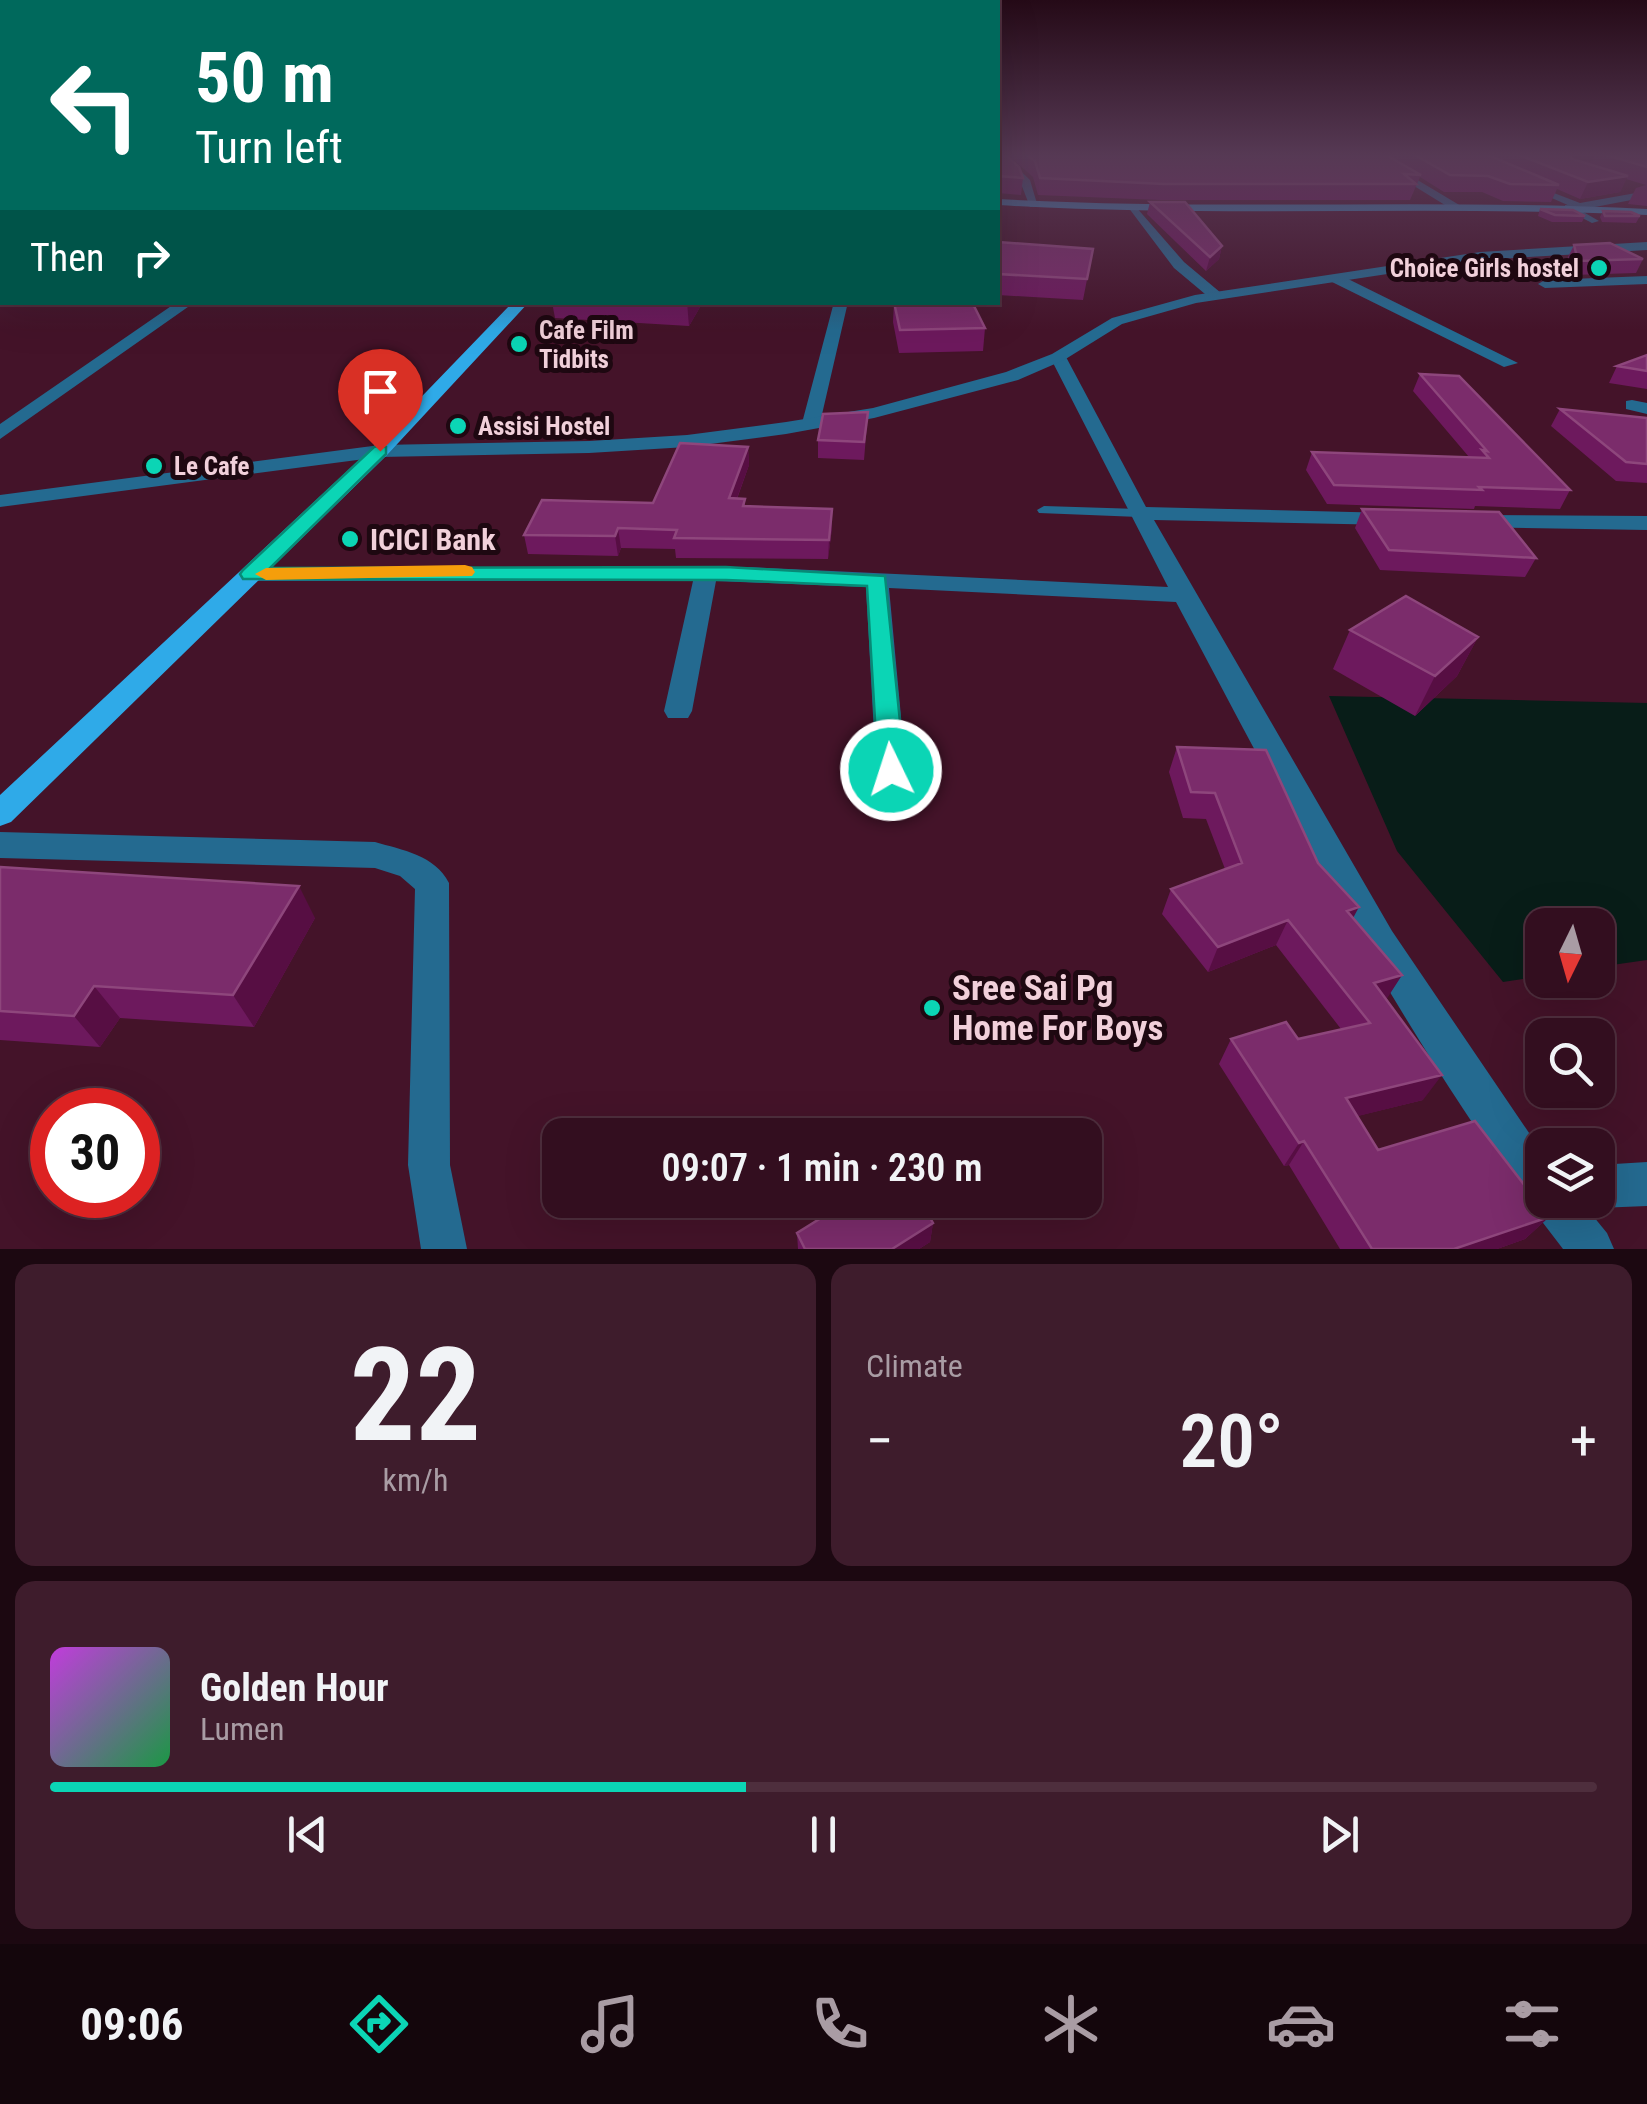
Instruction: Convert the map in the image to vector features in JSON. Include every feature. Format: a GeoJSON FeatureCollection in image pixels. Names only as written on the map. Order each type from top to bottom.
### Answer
{"type":"FeatureCollection","features":[{"type":"Feature","properties":{"kind":"main road"},"geometry":{"type":"LineString","coordinates":[[0,814],[380,451],[519,305]]}},
{"type":"Feature","properties":{"kind":"street"},"geometry":{"type":"LineString","coordinates":[[1136,213],[1180,265],[1216,296]]}},
{"type":"Feature","properties":{"kind":"street"},"geometry":{"type":"LineString","coordinates":[[0,501],[380,451],[687,441],[811,424],[949,396],[1058,357],[1117,321],[1216,296],[1480,256],[1647,246]]}},
{"type":"Feature","properties":{"kind":"street"},"geometry":{"type":"LineString","coordinates":[[1616,248],[1647,264]]}},
{"type":"Feature","properties":{"kind":"street"},"geometry":{"type":"LineString","coordinates":[[1336,278],[1510,363]]}},
{"type":"Feature","properties":{"kind":"street"},"geometry":{"type":"LineString","coordinates":[[1546,284],[1647,280]]}},
{"type":"Feature","properties":{"kind":"street"},"geometry":{"type":"LineString","coordinates":[[0,433],[183,305]]}},
{"type":"Feature","properties":{"kind":"street"},"geometry":{"type":"LineString","coordinates":[[811,424],[840,305]]}},
{"type":"Feature","properties":{"kind":"street"},"geometry":{"type":"LineString","coordinates":[[1058,357],[1139,513],[1338,873],[1525,1165]]}},
{"type":"Feature","properties":{"kind":"street"},"geometry":{"type":"LineString","coordinates":[[1139,513],[1415,520]]}},
{"type":"Feature","properties":{"kind":"street"},"geometry":{"type":"LineString","coordinates":[[1452,521],[1647,523]]}},
{"type":"Feature","properties":{"kind":"street"},"geometry":{"type":"LineString","coordinates":[[251,574],[706,574],[1185,595]]}},
{"type":"Feature","properties":{"kind":"street"},"geometry":{"type":"LineString","coordinates":[[678,711],[706,574]]}},
{"type":"Feature","properties":{"kind":"street"},"geometry":{"type":"LineString","coordinates":[[877,580],[891,770]]}},
{"type":"Feature","properties":{"kind":"street"},"geometry":{"type":"LineString","coordinates":[[0,846],[375,855],[411,866],[432,882],[428,1165],[444,1249]]}},
{"type":"Feature","properties":{"kind":"street"},"geometry":{"type":"LineString","coordinates":[[1615,1185],[1647,1184]]}},
{"type":"Feature","properties":{"kind":"street"},"geometry":{"type":"LineString","coordinates":[[1566,1218],[1590,1249]]}},
{"type":"Feature","properties":{"kind":"lane"},"geometry":{"type":"LineString","coordinates":[[1582,213],[1594,221]]}},
{"type":"Feature","properties":{"kind":"lane"},"geometry":{"type":"LineString","coordinates":[[1044,510],[1139,513]]}},
{"type":"Feature","properties":{"kind":"shaded area"},"geometry":{"type":"Polygon","coordinates":[[[1329,696],[1647,703],[1647,960],[1615,965],[1615,908],[1525,908],[1525,979],[1503,982],[1397,851],[1329,696]]]}},
{"type":"Feature","properties":{"kind":"building"},"geometry":{"type":"Polygon","coordinates":[[[1162,213],[1194,213],[1222,246],[1210,257],[1162,213]]]}},
{"type":"Feature","properties":{"kind":"building"},"geometry":{"type":"Polygon","coordinates":[[[1551,213],[1585,216],[1555,215],[1551,213]]]}},
{"type":"Feature","properties":{"kind":"building"},"geometry":{"type":"Polygon","coordinates":[[[1604,213],[1640,216],[1605,216],[1604,213]]]}},
{"type":"Feature","properties":{"kind":"building"},"geometry":{"type":"Polygon","coordinates":[[[1000,242],[1093,249],[1087,279],[1000,274],[1000,242]]]}},
{"type":"Feature","properties":{"kind":"building"},"geometry":{"type":"Polygon","coordinates":[[[1610,243],[1643,259],[1578,261],[1574,245],[1610,243]]]}},
{"type":"Feature","properties":{"kind":"building"},"geometry":{"type":"Polygon","coordinates":[[[895,305],[974,305],[985,328],[900,330],[895,305]]]}},
{"type":"Feature","properties":{"kind":"building"},"geometry":{"type":"Polygon","coordinates":[[[1647,355],[1647,371],[1617,366],[1647,355]]]}},
{"type":"Feature","properties":{"kind":"building"},"geometry":{"type":"Polygon","coordinates":[[[1420,374],[1459,376],[1570,490],[1334,485],[1312,452],[1489,458],[1420,374]]]}},
{"type":"Feature","properties":{"kind":"building"},"geometry":{"type":"Polygon","coordinates":[[[1560,409],[1647,418],[1647,464],[1626,462],[1560,409]]]}},
{"type":"Feature","properties":{"kind":"building"},"geometry":{"type":"Polygon","coordinates":[[[868,412],[864,442],[818,440],[823,414],[868,412]]]}},
{"type":"Feature","properties":{"kind":"building"},"geometry":{"type":"Polygon","coordinates":[[[680,443],[748,447],[729,498],[745,499],[743,506],[832,509],[829,540],[674,538],[677,530],[618,528],[615,536],[524,535],[542,500],[653,503],[680,443]]]}},
{"type":"Feature","properties":{"kind":"building"},"geometry":{"type":"Polygon","coordinates":[[[1362,509],[1499,512],[1536,558],[1389,550],[1362,509]]]}},
{"type":"Feature","properties":{"kind":"building"},"geometry":{"type":"Polygon","coordinates":[[[1406,596],[1478,637],[1435,676],[1350,630],[1406,596]]]}},
{"type":"Feature","properties":{"kind":"building"},"geometry":{"type":"Polygon","coordinates":[[[1177,747],[1266,750],[1318,863],[1359,907],[1347,911],[1402,975],[1374,983],[1442,1075],[1346,1098],[1378,1150],[1475,1121],[1525,1186],[1525,1218],[1546,1218],[1454,1249],[1372,1249],[1304,1141],[1299,1143],[1231,1039],[1286,1022],[1298,1039],[1370,1023],[1288,920],[1218,947],[1171,889],[1242,863],[1215,793],[1191,792],[1177,747]]]}},
{"type":"Feature","properties":{"kind":"building"},"geometry":{"type":"Polygon","coordinates":[[[0,867],[299,886],[233,995],[94,986],[74,1016],[0,1011],[0,867]]]}},
{"type":"Feature","properties":{"kind":"building"},"geometry":{"type":"Polygon","coordinates":[[[821,1218],[930,1218],[933,1223],[892,1249],[805,1249],[797,1233],[821,1218]]]}},
{"type":"Feature","properties":{"kind":"slow traffic"},"geometry":{"type":"LineString","coordinates":[[266,574],[465,572]]}},
{"type":"Feature","properties":{"kind":"place","name":"Choice Girls hostel"},"geometry":{"type":"Point","coordinates":[1599,268]}},
{"type":"Feature","properties":{"kind":"place","name":"Cafe Film Tidbits"},"geometry":{"type":"Point","coordinates":[519,344]}},
{"type":"Feature","properties":{"kind":"place","name":"Assisi Hostel"},"geometry":{"type":"Point","coordinates":[458,426]}},
{"type":"Feature","properties":{"kind":"place","name":"Le Cafe"},"geometry":{"type":"Point","coordinates":[154,466]}},
{"type":"Feature","properties":{"kind":"place","name":"ICICI Bank"},"geometry":{"type":"Point","coordinates":[350,539]}},
{"type":"Feature","properties":{"kind":"place","name":"Sree Sai Pg Home For Boys"},"geometry":{"type":"Point","coordinates":[932,1008]}},
{"type":"Feature","properties":{"kind":"route"},"geometry":{"type":"LineString","coordinates":[[380,451],[251,574],[726,574],[877,580],[891,770]]}}]}
